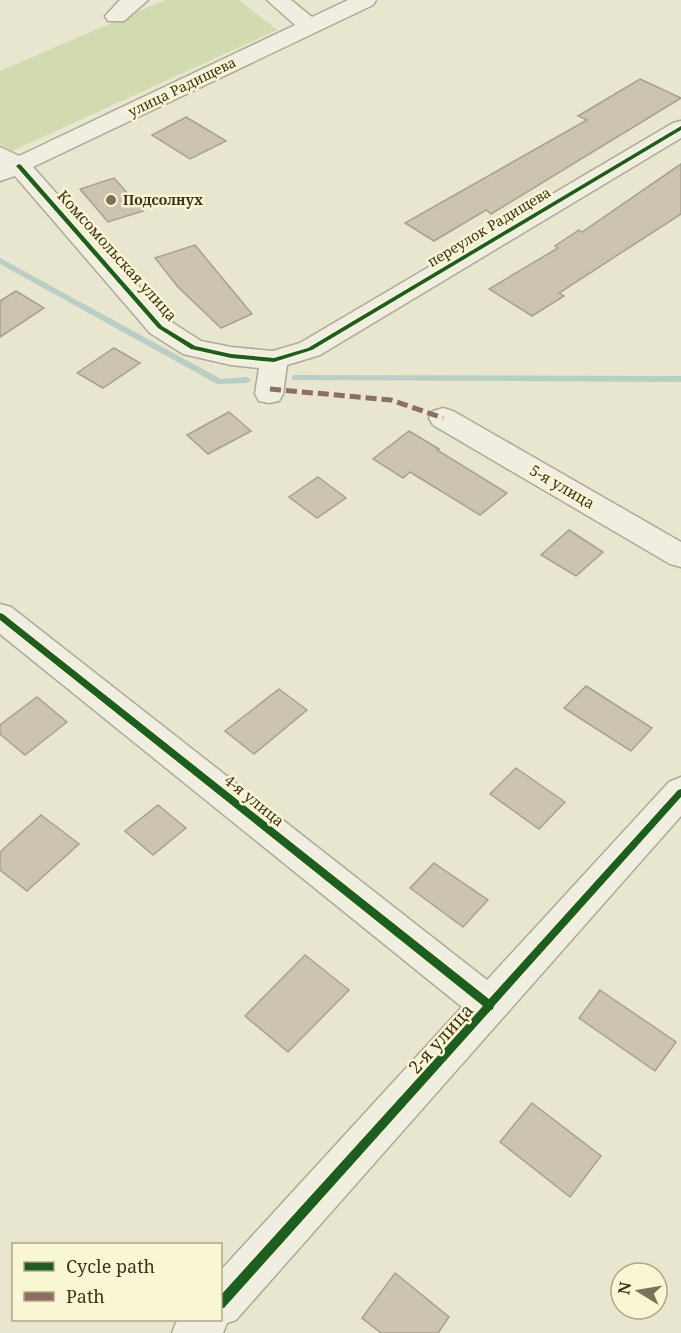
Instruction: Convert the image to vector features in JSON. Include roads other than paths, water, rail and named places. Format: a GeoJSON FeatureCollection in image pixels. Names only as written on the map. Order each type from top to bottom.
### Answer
{"type":"FeatureCollection","features":[{"type":"Feature","properties":{"kind":"street"},"geometry":{"type":"LineString","coordinates":[[116,16],[128,4],[137,0]]}},
{"type":"Feature","properties":{"kind":"street"},"geometry":{"type":"LineString","coordinates":[[278,0],[309,27]]}},
{"type":"Feature","properties":{"kind":"street","name":"улица Радищева"},"geometry":{"type":"LineString","coordinates":[[6,165],[364,0]]}},
{"type":"Feature","properties":{"kind":"street","name":"переулок Радищева"},"geometry":{"type":"LineString","coordinates":[[310,349],[681,128]]}},
{"type":"Feature","properties":{"kind":"street","name":"Комсомольская улица"},"geometry":{"type":"LineString","coordinates":[[6,165],[160,327],[193,348],[231,356],[274,360],[310,349]]}},
{"type":"Feature","properties":{"kind":"street"},"geometry":{"type":"LineString","coordinates":[[269,394],[274,360]]}},
{"type":"Feature","properties":{"kind":"street","name":"5-я улица"},"geometry":{"type":"LineString","coordinates":[[443,417],[681,556]]}},
{"type":"Feature","properties":{"kind":"street","name":"4-я улица"},"geometry":{"type":"LineString","coordinates":[[0,616],[490,1006]]}},
{"type":"Feature","properties":{"kind":"street","name":"2-я улица"},"geometry":{"type":"LineString","coordinates":[[222,1302],[681,792]]}},
{"type":"Feature","properties":{"kind":"street"},"geometry":{"type":"LineString","coordinates":[[194,1333],[205,1321]]}},
{"type":"Feature","properties":{"kind":"waterway"},"geometry":{"type":"LineString","coordinates":[[0,261],[220,382],[247,380]]}},
{"type":"Feature","properties":{"kind":"waterway"},"geometry":{"type":"LineString","coordinates":[[295,378],[681,379]]}},
{"type":"Feature","properties":{"kind":"place","name":"Подсолнух"},"geometry":{"type":"Point","coordinates":[111,200]}}]}
